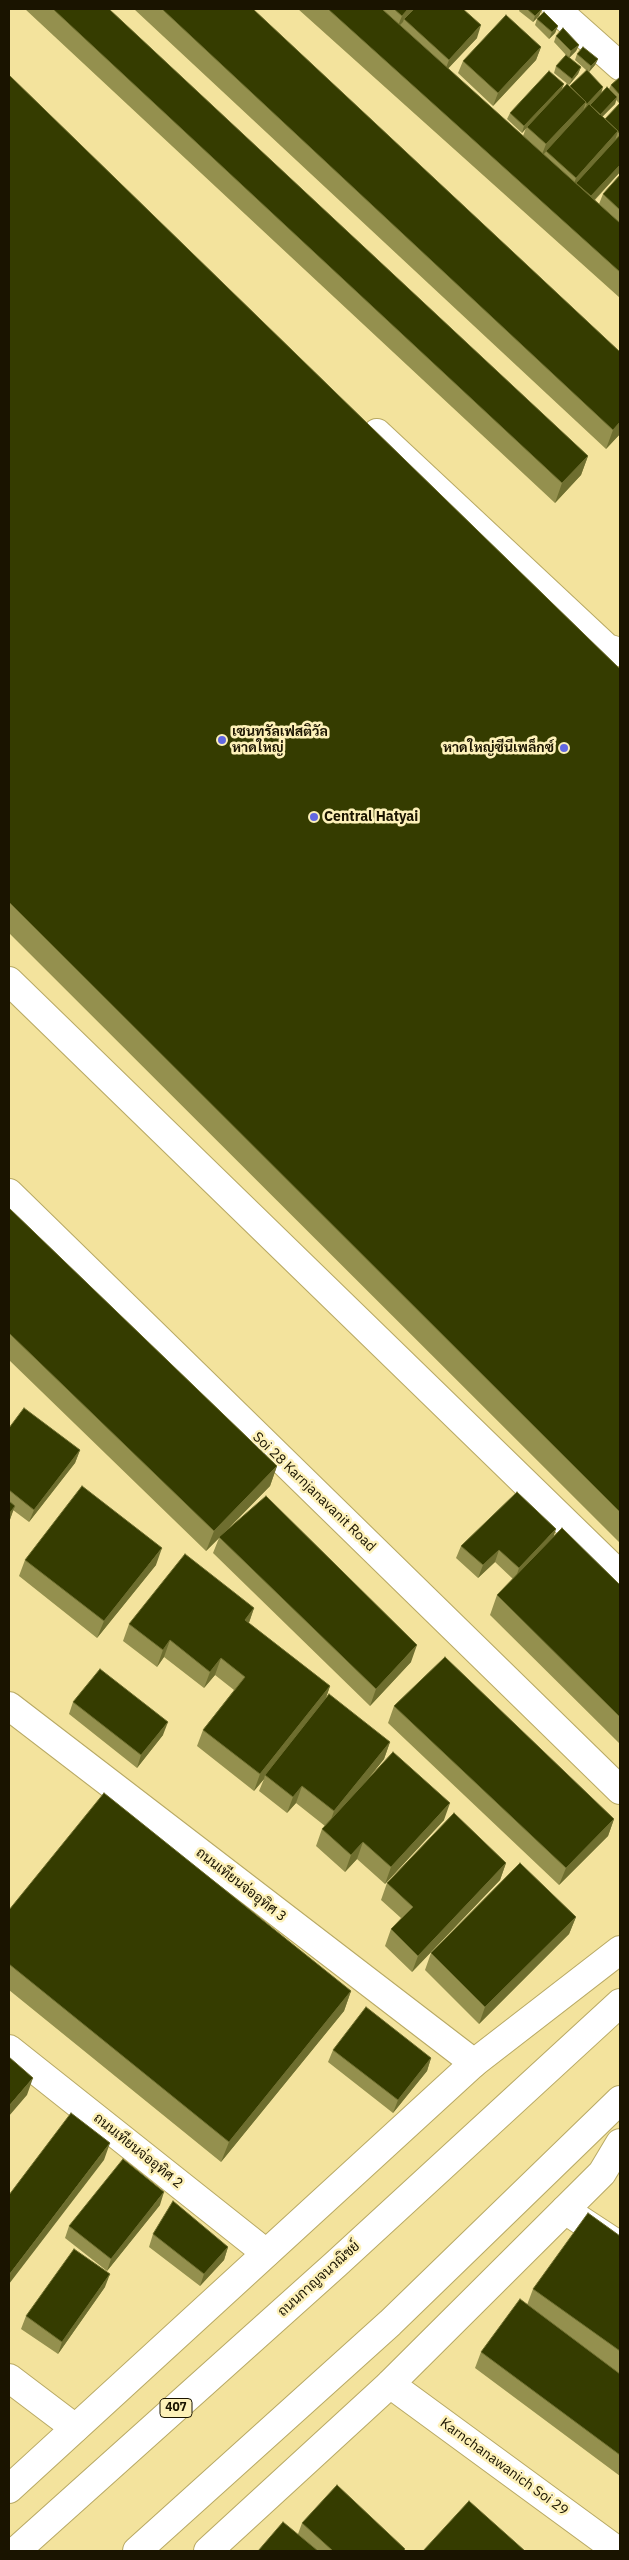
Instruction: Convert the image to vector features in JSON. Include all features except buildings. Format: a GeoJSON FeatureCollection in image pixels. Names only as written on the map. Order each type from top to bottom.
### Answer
{"type":"FeatureCollection","features":[{"type":"Feature","properties":{"kind":"main road"},"geometry":{"type":"LineString","coordinates":[[556,9],[620,66]]}},
{"type":"Feature","properties":{"kind":"main road"},"geometry":{"type":"LineString","coordinates":[[359,417],[608,648],[620,652]]}},
{"type":"Feature","properties":{"kind":"main road"},"geometry":{"type":"LineString","coordinates":[[9,981],[620,1575]]}},
{"type":"Feature","properties":{"kind":"main road","name":"Soi 28 Karnjanavanit Road"},"geometry":{"type":"LineString","coordinates":[[9,1193],[620,1790]]}},
{"type":"Feature","properties":{"kind":"main road","name":"ถนนเทียนจ่ออุทิศ 3"},"geometry":{"type":"LineString","coordinates":[[9,1706],[474,2064]]}},
{"type":"Feature","properties":{"kind":"main road"},"geometry":{"type":"LineString","coordinates":[[9,2489],[474,2064],[620,1950]]}},
{"type":"Feature","properties":{"kind":"main road","name":"ถนนกาญจนวณิชย์"},"geometry":{"type":"LineString","coordinates":[[16,2551],[336,2264],[620,2003]]}},
{"type":"Feature","properties":{"kind":"main road","name":"ถนนเทียนจ่ออุทิศ 2"},"geometry":{"type":"LineString","coordinates":[[9,2048],[266,2254]]}},
{"type":"Feature","properties":{"kind":"main road"},"geometry":{"type":"LineString","coordinates":[[136,2551],[390,2323],[620,2100]]}},
{"type":"Feature","properties":{"kind":"main road"},"geometry":{"type":"LineString","coordinates":[[208,2551],[390,2384],[602,2173],[620,2143]]}},
{"type":"Feature","properties":{"kind":"main road"},"geometry":{"type":"LineString","coordinates":[[565,2210],[620,2246]]}},
{"type":"Feature","properties":{"kind":"main road"},"geometry":{"type":"LineString","coordinates":[[9,2378],[76,2428]]}},
{"type":"Feature","properties":{"kind":"main road","name":"Karnchanawanich Soi 29"},"geometry":{"type":"LineString","coordinates":[[390,2384],[618,2551]]}},
{"type":"Feature","properties":{"kind":"place","name":"เซนทรัลเฟสติวัล หาดใหญ่"},"geometry":{"type":"Point","coordinates":[222,740]}},
{"type":"Feature","properties":{"kind":"place","name":"หาดใหญ่ซีนีเพล็กซ์"},"geometry":{"type":"Point","coordinates":[564,748]}},
{"type":"Feature","properties":{"kind":"place","name":"Central Hatyai"},"geometry":{"type":"Point","coordinates":[314,817]}}]}
